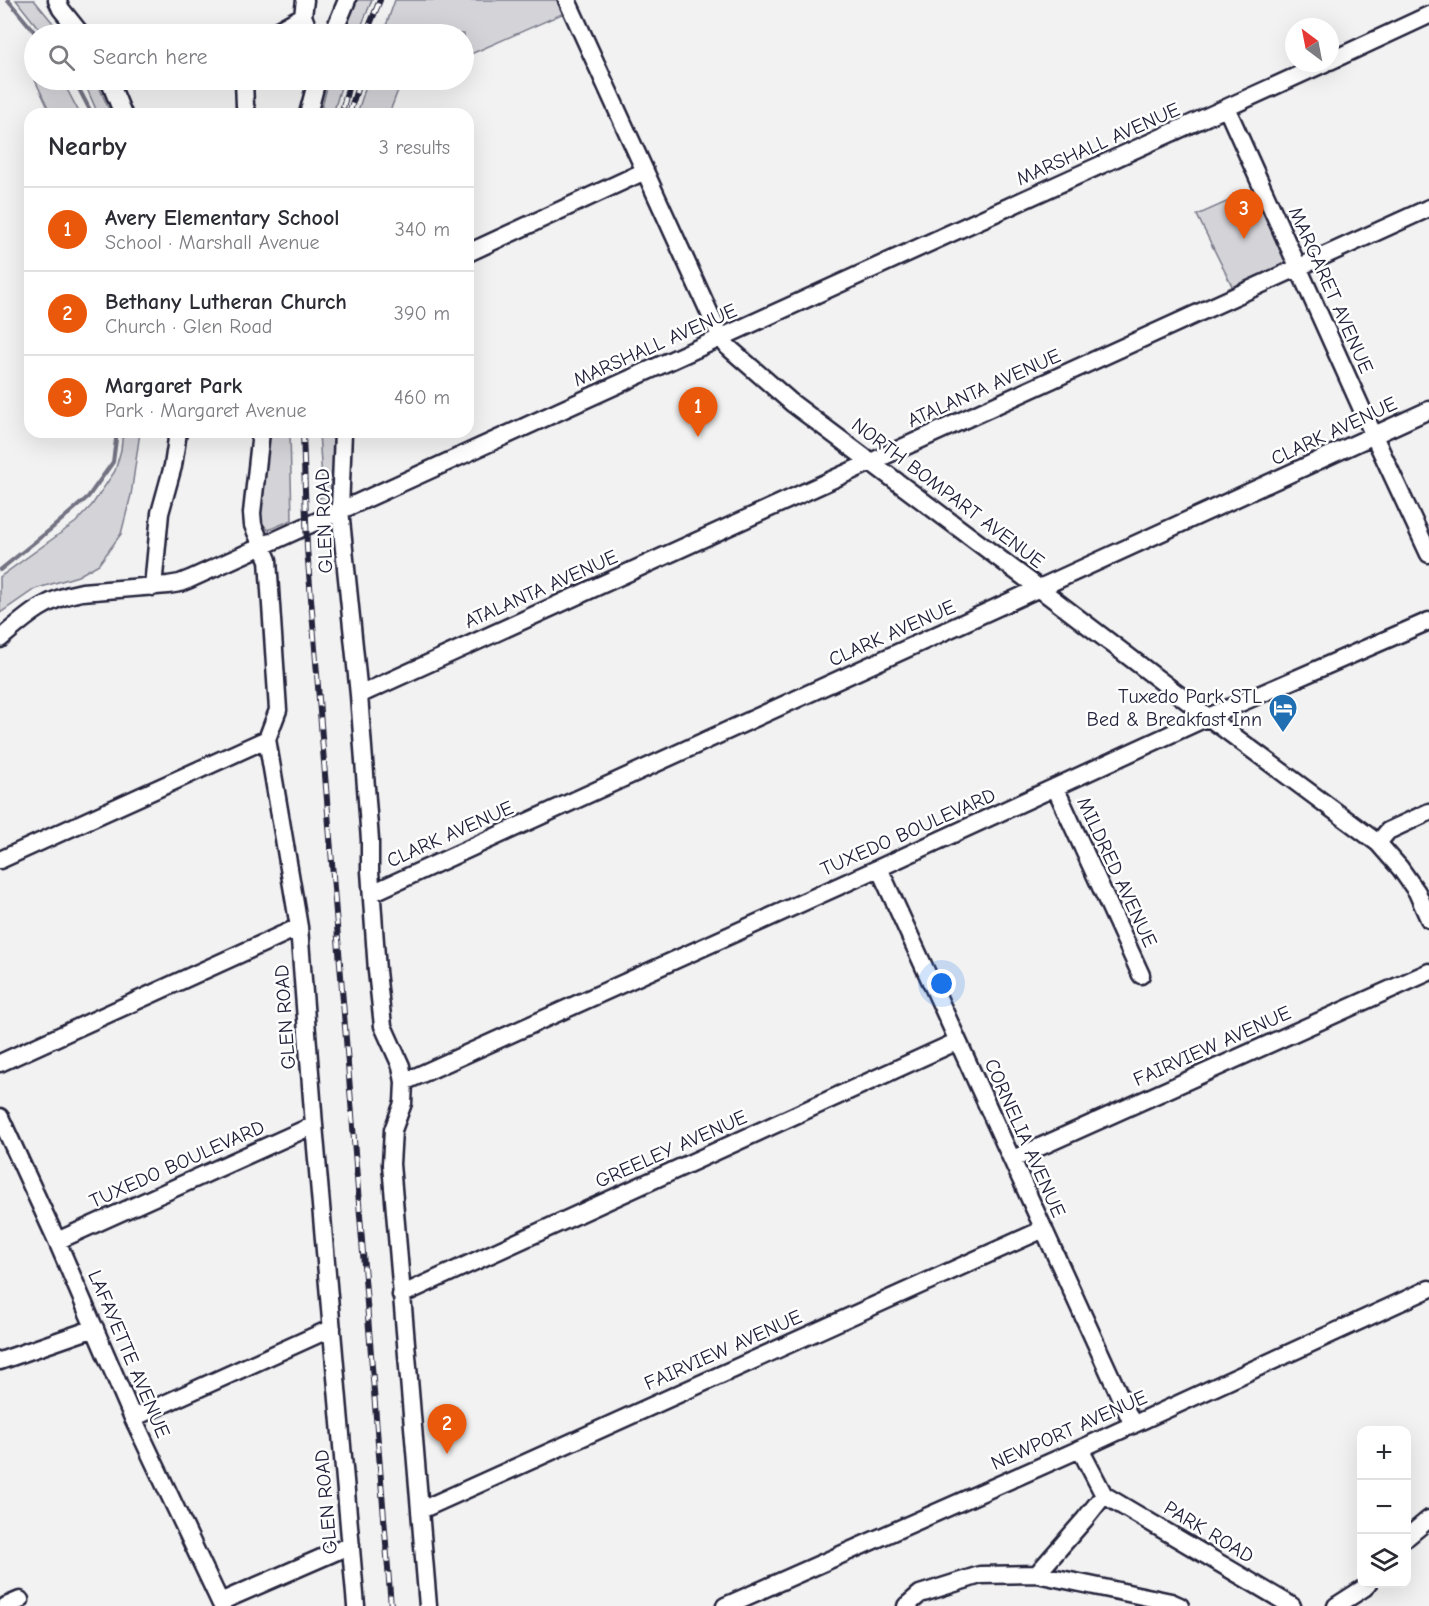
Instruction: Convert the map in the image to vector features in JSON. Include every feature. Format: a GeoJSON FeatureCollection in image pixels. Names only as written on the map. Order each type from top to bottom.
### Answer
{"type":"FeatureCollection","features":[{"type":"Feature","properties":{"kind":"street"},"geometry":{"type":"LineString","coordinates":[[57,0],[73,24]]}},
{"type":"Feature","properties":{"kind":"street"},"geometry":{"type":"LineString","coordinates":[[337,24],[347,0]]}},
{"type":"Feature","properties":{"kind":"street","name":"NORTH BOMPART AVENUE"},"geometry":{"type":"LineString","coordinates":[[572,2],[645,171],[721,338],[728,347],[792,403],[1378,843],[1417,892],[1429,918]]}},
{"type":"Feature","properties":{"kind":"street"},"geometry":{"type":"LineString","coordinates":[[284,24],[304,8],[308,24]]}},
{"type":"Feature","properties":{"kind":"street"},"geometry":{"type":"LineString","coordinates":[[1339,57],[1429,15]]}},
{"type":"Feature","properties":{"kind":"street","name":"MARSHALL AVENUE"},"geometry":{"type":"LineString","coordinates":[[0,639],[31,612],[61,597],[82,592],[180,583],[1306,72]]}},
{"type":"Feature","properties":{"kind":"street"},"geometry":{"type":"LineString","coordinates":[[113,90],[121,108]]}},
{"type":"Feature","properties":{"kind":"street"},"geometry":{"type":"LineString","coordinates":[[244,90],[246,108]]}},
{"type":"Feature","properties":{"kind":"street"},"geometry":{"type":"LineString","coordinates":[[310,108],[314,90]]}},
{"type":"Feature","properties":{"kind":"street","name":"MARGARET AVENUE"},"geometry":{"type":"LineString","coordinates":[[1227,109],[1429,554]]}},
{"type":"Feature","properties":{"kind":"street"},"geometry":{"type":"LineString","coordinates":[[474,250],[645,171]]}},
{"type":"Feature","properties":{"kind":"street","name":"ATALANTA AVENUE"},"geometry":{"type":"LineString","coordinates":[[359,695],[1429,208]]}},
{"type":"Feature","properties":{"kind":"street","name":"CLARK AVENUE"},"geometry":{"type":"LineString","coordinates":[[372,892],[1429,410]]}},
{"type":"Feature","properties":{"kind":"street"},"geometry":{"type":"LineString","coordinates":[[153,587],[160,513],[173,466],[177,438]]}},
{"type":"Feature","properties":{"kind":"street"},"geometry":{"type":"LineString","coordinates":[[0,860],[267,739],[278,710],[268,560],[256,536],[252,513],[260,438]]}},
{"type":"Feature","properties":{"kind":"street","name":"GLEN ROAD"},"geometry":{"type":"LineString","coordinates":[[343,438],[340,510],[359,695],[381,1014],[383,1026],[401,1066],[404,1082],[403,1103],[393,1130],[391,1164],[428,1606]]}},
{"type":"Feature","properties":{"kind":"street","name":"TUXEDO BOULEVARD"},"geometry":{"type":"LineString","coordinates":[[404,1082],[1208,717],[1429,621]]}},
{"type":"Feature","properties":{"kind":"street","name":"GLEN ROAD"},"geometry":{"type":"LineString","coordinates":[[267,739],[299,927],[356,1606]]}},
{"type":"Feature","properties":{"kind":"street","name":"MILDRED AVENUE"},"geometry":{"type":"LineString","coordinates":[[1055,788],[1141,975]]}},
{"type":"Feature","properties":{"kind":"street"},"geometry":{"type":"LineString","coordinates":[[1378,843],[1388,831],[1429,812]]}},
{"type":"Feature","properties":{"kind":"street","name":"CORNELIA AVENUE"},"geometry":{"type":"LineString","coordinates":[[879,868],[1133,1425]]}},
{"type":"Feature","properties":{"kind":"street"},"geometry":{"type":"LineString","coordinates":[[0,1063],[299,927]]}},
{"type":"Feature","properties":{"kind":"street","name":"FAIRVIEW AVENUE"},"geometry":{"type":"LineString","coordinates":[[1013,1159],[1429,972]]}},
{"type":"Feature","properties":{"kind":"street","name":"GREELEY AVENUE"},"geometry":{"type":"LineString","coordinates":[[401,1295],[958,1041]]}},
{"type":"Feature","properties":{"kind":"street","name":"LAFAYETTE AVENUE"},"geometry":{"type":"LineString","coordinates":[[0,1118],[57,1240],[133,1419],[221,1604]]}},
{"type":"Feature","properties":{"kind":"street","name":"TUXEDO BOULEVARD"},"geometry":{"type":"LineString","coordinates":[[57,1240],[314,1125]]}},
{"type":"Feature","properties":{"kind":"street","name":"FAIRVIEW AVENUE"},"geometry":{"type":"LineString","coordinates":[[421,1510],[1044,1229]]}},
{"type":"Feature","properties":{"kind":"street","name":"NEWPORT AVENUE"},"geometry":{"type":"LineString","coordinates":[[724,1606],[1080,1449],[1429,1289]]}},
{"type":"Feature","properties":{"kind":"street"},"geometry":{"type":"LineString","coordinates":[[0,1361],[95,1328]]}},
{"type":"Feature","properties":{"kind":"street"},"geometry":{"type":"LineString","coordinates":[[133,1419],[332,1328]]}},
{"type":"Feature","properties":{"kind":"street"},"geometry":{"type":"LineString","coordinates":[[1037,1574],[1104,1495],[1080,1449]]}},
{"type":"Feature","properties":{"kind":"street","name":"PARK ROAD"},"geometry":{"type":"LineString","coordinates":[[1104,1495],[1292,1606]]}},
{"type":"Feature","properties":{"kind":"street"},"geometry":{"type":"LineString","coordinates":[[1411,1535],[1429,1519]]}},
{"type":"Feature","properties":{"kind":"street"},"geometry":{"type":"LineString","coordinates":[[221,1604],[351,1545]]}},
{"type":"Feature","properties":{"kind":"street"},"geometry":{"type":"LineString","coordinates":[[906,1606],[920,1594],[980,1575],[1037,1574],[1171,1602],[1180,1606]]}},
{"type":"Feature","properties":{"kind":"street"},"geometry":{"type":"LineString","coordinates":[[1336,1606],[1363,1588]]}},
{"type":"Feature","properties":{"kind":"street"},"geometry":{"type":"LineString","coordinates":[[1359,1606],[1365,1588]]}},
{"type":"Feature","properties":{"kind":"shaded area"},"geometry":{"type":"Polygon","coordinates":[[[16,0],[34,0],[54,24],[35,24],[16,0]]]}},
{"type":"Feature","properties":{"kind":"shaded area"},"geometry":{"type":"Polygon","coordinates":[[[356,0],[372,0],[362,24],[348,24],[356,0]]]}},
{"type":"Feature","properties":{"kind":"shaded area"},"geometry":{"type":"Polygon","coordinates":[[[395,0],[574,0],[578,7],[474,53],[474,24],[387,24],[395,0]]]}},
{"type":"Feature","properties":{"kind":"shaded area"},"geometry":{"type":"Polygon","coordinates":[[[40,90],[67,90],[77,108],[48,108],[40,90]]]}},
{"type":"Feature","properties":{"kind":"shaded area"},"geometry":{"type":"Polygon","coordinates":[[[100,90],[108,108],[95,108],[88,91],[100,90]]]}},
{"type":"Feature","properties":{"kind":"shaded area"},"geometry":{"type":"Polygon","coordinates":[[[326,90],[340,90],[335,108],[322,108],[326,90]]]}},
{"type":"Feature","properties":{"kind":"shaded area"},"geometry":{"type":"Polygon","coordinates":[[[365,90],[398,90],[391,108],[359,108],[365,90]]]}},
{"type":"Feature","properties":{"kind":"shaded area"},"geometry":{"type":"Polygon","coordinates":[[[1258,188],[1288,264],[1234,290],[1197,215],[1258,188]]]}},
{"type":"Feature","properties":{"kind":"shaded area"},"geometry":{"type":"Polygon","coordinates":[[[122,438],[139,438],[131,495],[121,534],[99,564],[78,576],[35,589],[0,613],[0,577],[76,522],[92,505],[115,471],[122,438]]]}},
{"type":"Feature","properties":{"kind":"shaded area"},"geometry":{"type":"Polygon","coordinates":[[[268,438],[290,438],[292,520],[268,530],[260,516],[262,479],[268,438]]]}},
{"type":"Feature","properties":{"kind":"shaded area"},"geometry":{"type":"Polygon","coordinates":[[[319,438],[335,438],[334,499],[318,506],[317,499],[323,496],[319,438]]]}},
{"type":"Feature","properties":{"kind":"waterway"},"geometry":{"type":"LineString","coordinates":[[8,0],[28,24]]}},
{"type":"Feature","properties":{"kind":"waterway"},"geometry":{"type":"LineString","coordinates":[[80,90],[89,108]]}},
{"type":"Feature","properties":{"kind":"waterway"},"geometry":{"type":"LineString","coordinates":[[0,570],[88,497],[113,462],[116,438]]}},
{"type":"Feature","properties":{"kind":"railway"},"geometry":{"type":"LineString","coordinates":[[370,24],[380,0]]}},
{"type":"Feature","properties":{"kind":"railway"},"geometry":{"type":"LineString","coordinates":[[343,108],[348,90]]}},
{"type":"Feature","properties":{"kind":"railway"},"geometry":{"type":"LineString","coordinates":[[351,108],[357,90]]}},
{"type":"Feature","properties":{"kind":"railway"},"geometry":{"type":"LineString","coordinates":[[303,438],[307,548],[391,1606]]}},
{"type":"Feature","properties":{"kind":"place","name":"Margaret Park"},"geometry":{"type":"Point","coordinates":[1244,239]}},
{"type":"Feature","properties":{"kind":"place","name":"Avery Elementary School"},"geometry":{"type":"Point","coordinates":[698,437]}},
{"type":"Feature","properties":{"kind":"place","name":"Tuxedo Park STL Bed & Breakfast Inn"},"geometry":{"type":"Point","coordinates":[1283,734]}},
{"type":"Feature","properties":{"kind":"place","name":"Bethany Lutheran Church"},"geometry":{"type":"Point","coordinates":[447,1454]}}]}
